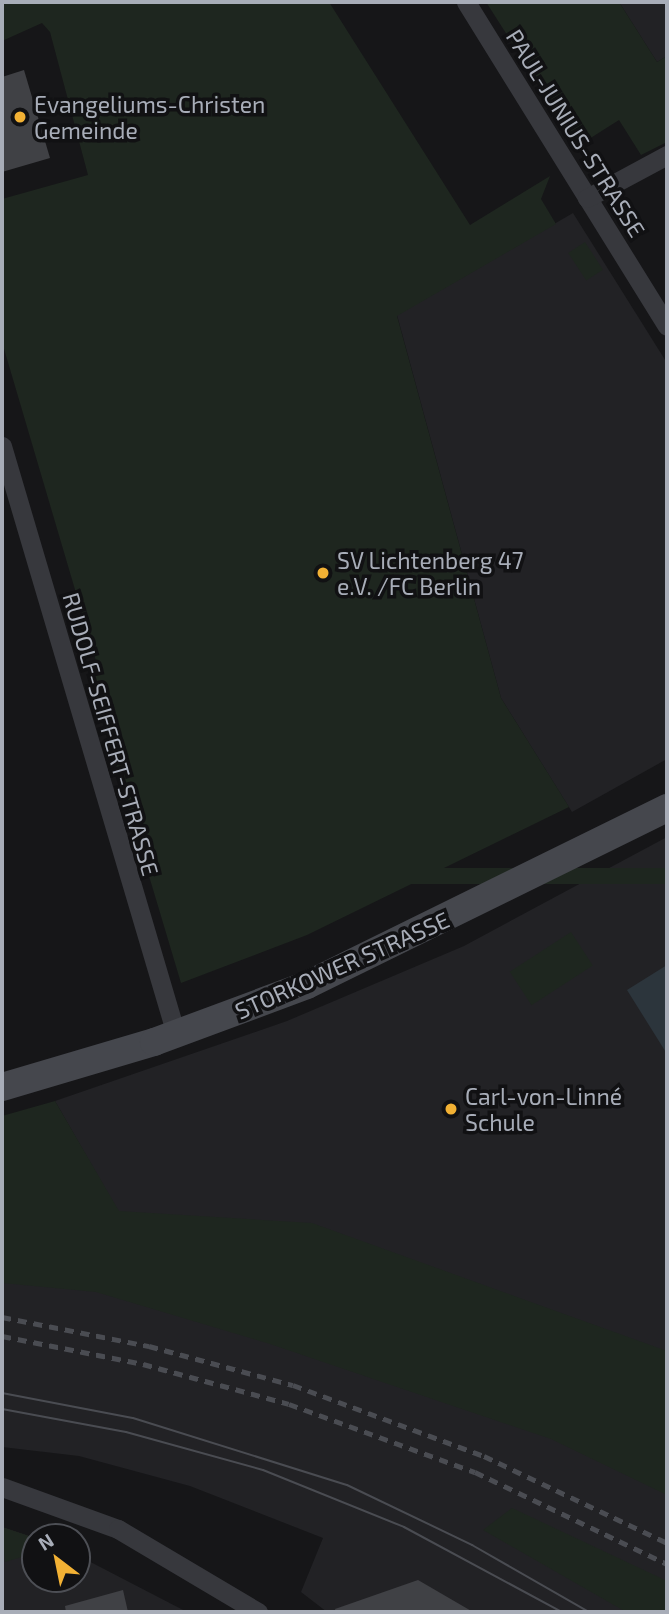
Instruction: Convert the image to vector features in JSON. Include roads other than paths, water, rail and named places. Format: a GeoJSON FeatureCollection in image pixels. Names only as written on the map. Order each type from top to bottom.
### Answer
{"type":"FeatureCollection","features":[{"type":"Feature","properties":{"kind":"main road","name":"STORKOWER STRASSE"},"geometry":{"type":"LineString","coordinates":[[2,1087],[176,1034],[439,925],[667,808]]}},
{"type":"Feature","properties":{"kind":"street","name":"PAUL-JUNIUS-STRASSE"},"geometry":{"type":"LineString","coordinates":[[466,2],[667,326]]}},
{"type":"Feature","properties":{"kind":"street"},"geometry":{"type":"LineString","coordinates":[[587,198],[667,155]]}},
{"type":"Feature","properties":{"kind":"street","name":"RUDOLF-SEIFFERT-STRASSE"},"geometry":{"type":"LineString","coordinates":[[2,446],[176,1034]]}},
{"type":"Feature","properties":{"kind":"street"},"geometry":{"type":"LineString","coordinates":[[2,1487],[118,1528],[258,1612]]}},
{"type":"Feature","properties":{"kind":"tram line"},"geometry":{"type":"LineString","coordinates":[[2,1393],[133,1418],[347,1485],[472,1545],[589,1612]]}},
{"type":"Feature","properties":{"kind":"tram line"},"geometry":{"type":"LineString","coordinates":[[2,1409],[126,1432],[263,1470],[404,1527],[562,1612]]}},
{"type":"Feature","properties":{"kind":"railway"},"geometry":{"type":"LineString","coordinates":[[2,1317],[149,1346],[293,1385],[484,1456],[667,1543]]}},
{"type":"Feature","properties":{"kind":"railway"},"geometry":{"type":"LineString","coordinates":[[2,1336],[143,1364],[289,1404],[475,1472],[667,1564]]}},
{"type":"Feature","properties":{"kind":"place","name":"Evangeliums-Christen Gemeinde"},"geometry":{"type":"Point","coordinates":[20,117]}},
{"type":"Feature","properties":{"kind":"place","name":"SV Lichtenberg 47 e.V. /FC Berlin"},"geometry":{"type":"Point","coordinates":[323,573]}},
{"type":"Feature","properties":{"kind":"place","name":"Carl-von-Linné Schule"},"geometry":{"type":"Point","coordinates":[451,1109]}}]}
